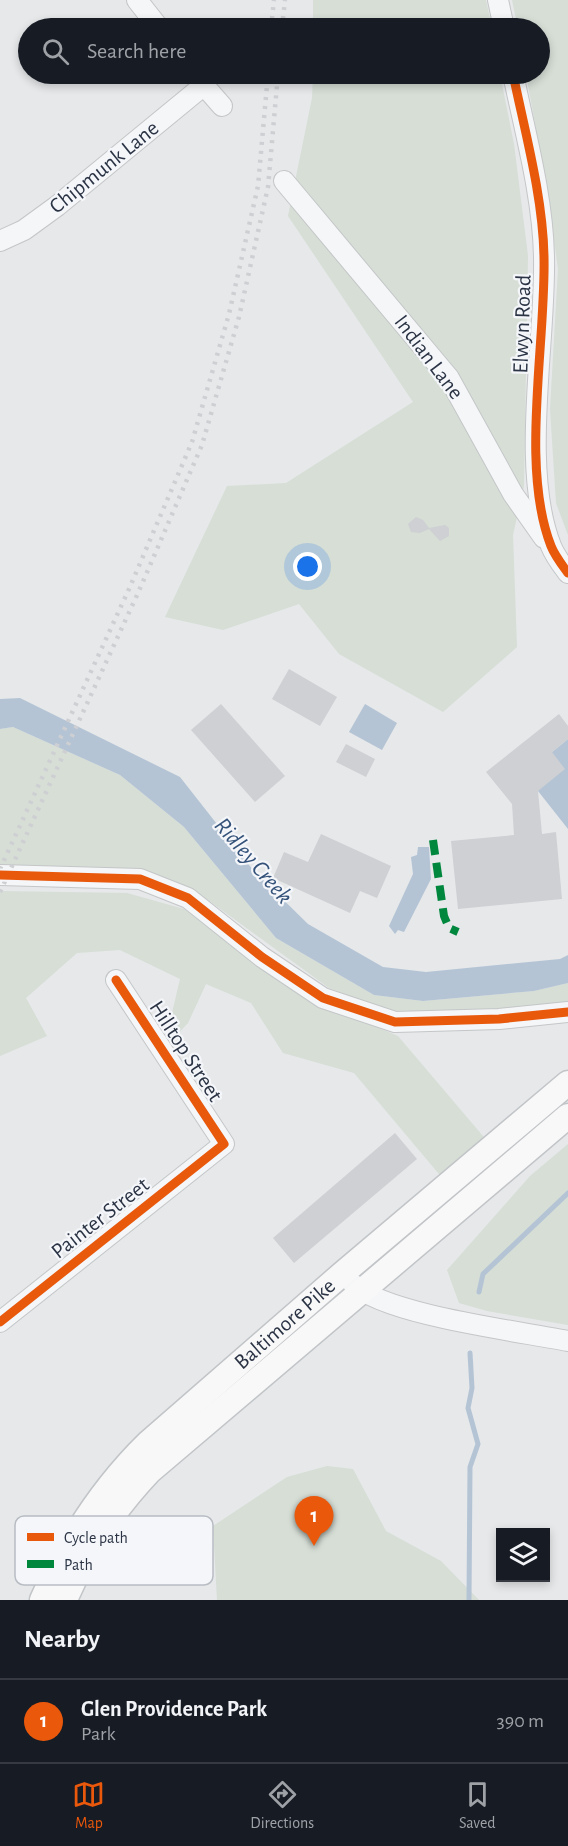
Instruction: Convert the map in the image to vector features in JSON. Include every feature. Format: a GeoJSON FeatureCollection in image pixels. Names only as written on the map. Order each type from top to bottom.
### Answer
{"type":"FeatureCollection","features":[{"type":"Feature","properties":{"kind":"main road","name":"Baltimore Pike"},"geometry":{"type":"LineString","coordinates":[[88,1516],[134,1457],[342,1274],[568,1083]]}},
{"type":"Feature","properties":{"kind":"main road","name":"Baltimore Pike"},"geometry":{"type":"LineString","coordinates":[[114,1516],[143,1478],[360,1290],[568,1116]]}},
{"type":"Feature","properties":{"kind":"main road","name":"Baltimore Pike"},"geometry":{"type":"LineString","coordinates":[[42,1600],[49,1585]]}},
{"type":"Feature","properties":{"kind":"main road","name":"Baltimore Pike"},"geometry":{"type":"LineString","coordinates":[[65,1600],[73,1585]]}},
{"type":"Feature","properties":{"kind":"street"},"geometry":{"type":"LineString","coordinates":[[136,0],[151,18]]}},
{"type":"Feature","properties":{"kind":"street"},"geometry":{"type":"LineString","coordinates":[[498,0],[502,18]]}},
{"type":"Feature","properties":{"kind":"street","name":"Chipmunk Lane"},"geometry":{"type":"LineString","coordinates":[[0,241],[24,231],[57,206],[194,84]]}},
{"type":"Feature","properties":{"kind":"street"},"geometry":{"type":"LineString","coordinates":[[203,84],[222,106]]}},
{"type":"Feature","properties":{"kind":"street","name":"Elwyn Road"},"geometry":{"type":"LineString","coordinates":[[515,84],[533,170],[544,256],[537,463],[540,506],[551,548],[568,573]]}},
{"type":"Feature","properties":{"kind":"street","name":"Indian Lane"},"geometry":{"type":"LineString","coordinates":[[284,181],[449,378],[513,494],[551,548]]}},
{"type":"Feature","properties":{"kind":"street"},"geometry":{"type":"LineString","coordinates":[[0,875],[140,879],[188,898],[262,957],[323,998],[395,1022],[499,1019],[568,1012]]}},
{"type":"Feature","properties":{"kind":"street","name":"Hilltop Street"},"geometry":{"type":"LineString","coordinates":[[116,980],[224,1144]]}},
{"type":"Feature","properties":{"kind":"street","name":"Painter Street"},"geometry":{"type":"LineString","coordinates":[[0,1322],[224,1144]]}},
{"type":"Feature","properties":{"kind":"street"},"geometry":{"type":"LineString","coordinates":[[342,1274],[360,1290],[405,1308],[568,1341]]}},
{"type":"Feature","properties":{"kind":"shaded area"},"geometry":{"type":"Polygon","coordinates":[[[313,0],[486,0],[490,18],[313,18],[313,0]]]}},
{"type":"Feature","properties":{"kind":"shaded area"},"geometry":{"type":"Polygon","coordinates":[[[512,0],[568,0],[568,535],[556,503],[550,409],[558,269],[548,196],[528,84],[550,84],[550,18],[516,18],[512,0]]]}},
{"type":"Feature","properties":{"kind":"shaded area"},"geometry":{"type":"Polygon","coordinates":[[[313,84],[502,84],[514,144],[528,256],[524,486],[513,535],[517,647],[443,712],[339,654],[299,604],[223,630],[165,617],[227,486],[286,483],[413,402],[288,216],[312,98],[313,84]]]}},
{"type":"Feature","properties":{"kind":"shaded area"},"geometry":{"type":"Polygon","coordinates":[[[13,727],[120,775],[184,827],[276,938],[374,995],[423,1001],[534,991],[568,983],[568,1002],[446,1015],[401,1016],[329,988],[208,900],[168,879],[128,869],[0,867],[0,729],[13,727]]]}},
{"type":"Feature","properties":{"kind":"shaded area"},"geometry":{"type":"Polygon","coordinates":[[[0,891],[127,893],[184,909],[320,1003],[398,1036],[488,1142],[444,1180],[354,1073],[283,1053],[251,1003],[206,984],[188,1023],[173,1039],[168,1030],[180,979],[120,950],[77,953],[26,998],[47,1036],[0,1056],[0,891]]]}},
{"type":"Feature","properties":{"kind":"shaded area"},"geometry":{"type":"Polygon","coordinates":[[[568,1144],[568,1325],[487,1311],[459,1303],[447,1270],[530,1176],[568,1144]]]}},
{"type":"Feature","properties":{"kind":"shaded area"},"geometry":{"type":"Polygon","coordinates":[[[327,1466],[353,1469],[386,1531],[441,1561],[479,1600],[217,1600],[213,1526],[287,1477],[327,1466]]]}},
{"type":"Feature","properties":{"kind":"water"},"geometry":{"type":"Polygon","coordinates":[[[20,698],[180,777],[253,870],[308,924],[383,967],[426,972],[560,959],[568,955],[568,983],[534,991],[423,1001],[374,995],[276,938],[184,827],[120,775],[13,727],[0,729],[0,699],[20,698]]]}},
{"type":"Feature","properties":{"kind":"water"},"geometry":{"type":"Polygon","coordinates":[[[365,704],[397,723],[382,750],[349,732],[365,704]]]}},
{"type":"Feature","properties":{"kind":"water"},"geometry":{"type":"Polygon","coordinates":[[[568,739],[568,829],[538,791],[552,752],[568,739]]]}},
{"type":"Feature","properties":{"kind":"water"},"geometry":{"type":"Polygon","coordinates":[[[418,847],[429,847],[431,879],[404,932],[398,930],[395,934],[389,926],[413,874],[411,857],[417,855],[418,847]]]}},
{"type":"Feature","properties":{"kind":"building"},"geometry":{"type":"Polygon","coordinates":[[[416,517],[423,520],[429,528],[445,525],[449,528],[449,536],[440,541],[429,529],[420,533],[411,532],[408,524],[416,517]]]}},
{"type":"Feature","properties":{"kind":"building"},"geometry":{"type":"Polygon","coordinates":[[[289,669],[337,697],[320,726],[272,699],[289,669]]]}},
{"type":"Feature","properties":{"kind":"building"},"geometry":{"type":"Polygon","coordinates":[[[221,704],[285,776],[255,802],[191,730],[221,704]]]}},
{"type":"Feature","properties":{"kind":"building"},"geometry":{"type":"Polygon","coordinates":[[[559,714],[568,726],[568,739],[552,752],[565,769],[538,791],[542,834],[556,832],[562,899],[458,909],[451,841],[514,835],[512,804],[486,772],[559,714]]]}},
{"type":"Feature","properties":{"kind":"building"},"geometry":{"type":"Polygon","coordinates":[[[346,744],[375,759],[366,777],[336,762],[346,744]]]}},
{"type":"Feature","properties":{"kind":"building"},"geometry":{"type":"Polygon","coordinates":[[[321,834],[391,866],[377,898],[360,891],[350,913],[273,878],[284,852],[308,862],[321,834]]]}},
{"type":"Feature","properties":{"kind":"building"},"geometry":{"type":"Polygon","coordinates":[[[395,1133],[417,1159],[294,1263],[273,1238],[395,1133]]]}},
{"type":"Feature","properties":{"kind":"waterway"},"geometry":{"type":"LineString","coordinates":[[479,1292],[483,1274],[568,1193]]}},
{"type":"Feature","properties":{"kind":"waterway"},"geometry":{"type":"LineString","coordinates":[[469,1600],[470,1467],[478,1444],[468,1408],[472,1388],[470,1353]]}},
{"type":"Feature","properties":{"kind":"railway"},"geometry":{"type":"LineString","coordinates":[[272,18],[274,0]]}},
{"type":"Feature","properties":{"kind":"railway"},"geometry":{"type":"LineString","coordinates":[[283,18],[285,0]]}},
{"type":"Feature","properties":{"kind":"railway"},"geometry":{"type":"LineString","coordinates":[[0,869],[129,589],[192,442],[229,314],[258,186],[267,84]]}},
{"type":"Feature","properties":{"kind":"railway"},"geometry":{"type":"LineString","coordinates":[[0,892],[138,593],[202,445],[239,317],[268,187],[277,84]]}},
{"type":"Feature","properties":{"kind":"marked path"},"geometry":{"type":"LineString","coordinates":[[433,840],[444,916],[449,928],[458,932]]}},
{"type":"Feature","properties":{"kind":"cycle path"},"geometry":{"type":"LineString","coordinates":[[515,84],[533,165],[543,234],[544,291],[537,404],[537,480],[542,514],[551,546],[568,573]]}},
{"type":"Feature","properties":{"kind":"cycle path"},"geometry":{"type":"LineString","coordinates":[[0,875],[140,879],[188,898],[262,957],[323,998],[395,1022],[499,1019],[568,1012]]}},
{"type":"Feature","properties":{"kind":"cycle path"},"geometry":{"type":"LineString","coordinates":[[0,1322],[224,1144],[116,980]]}},
{"type":"Feature","properties":{"kind":"place","name":"Glen Providence Park"},"geometry":{"type":"Point","coordinates":[314,1546]}},
{"type":"Feature","properties":{"kind":"water label","name":"Ridley Creek"},"geometry":{"type":"Point","coordinates":[253,861]}}]}
